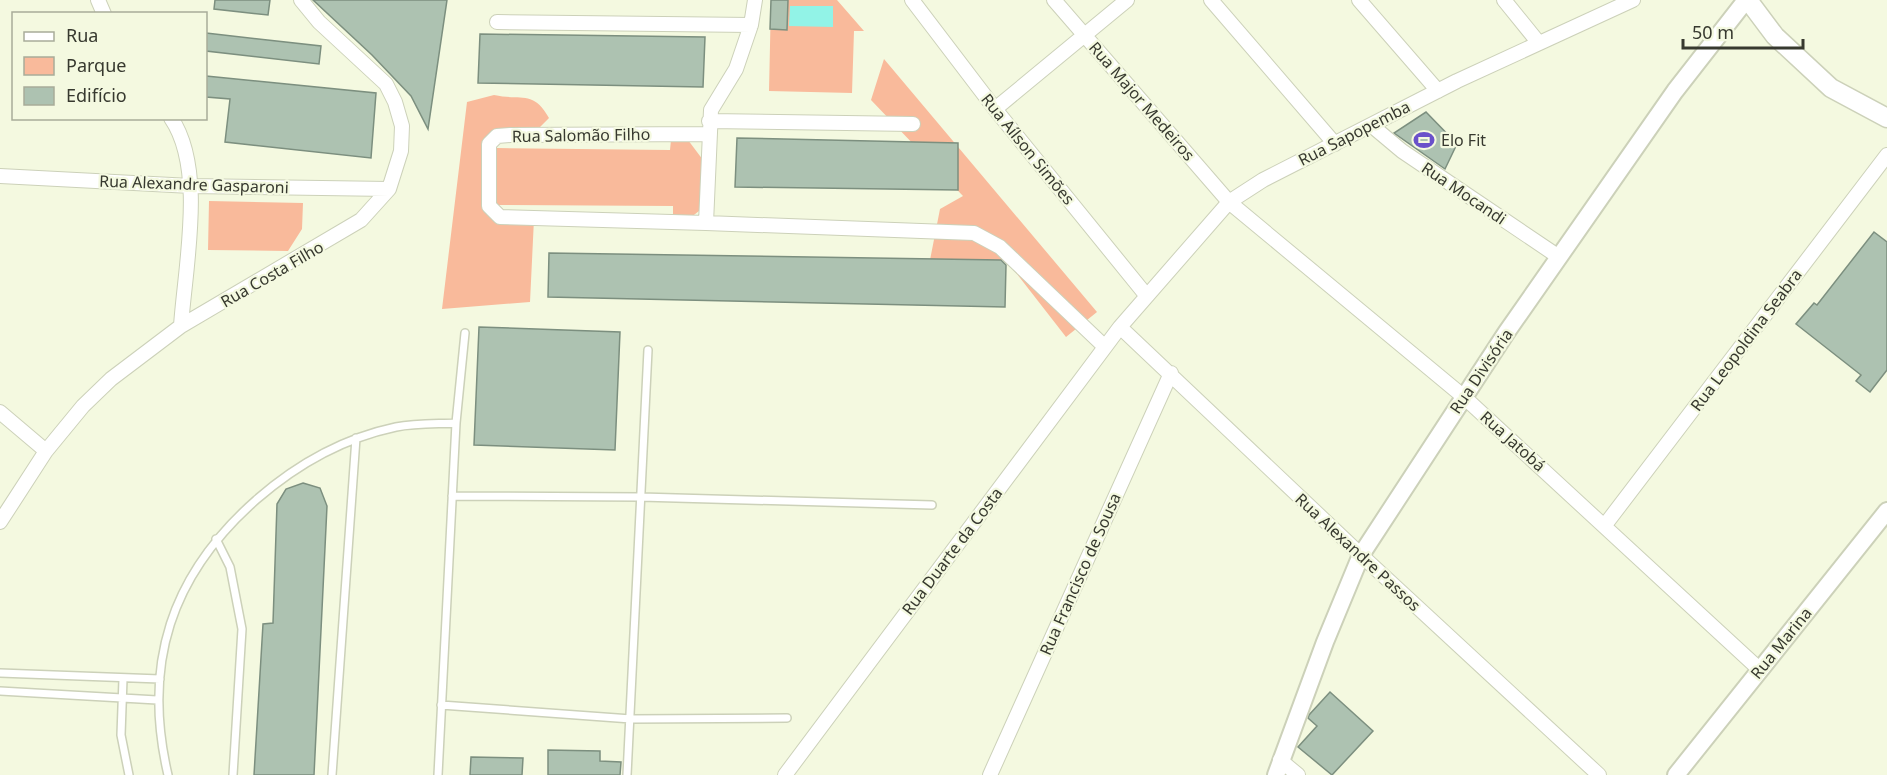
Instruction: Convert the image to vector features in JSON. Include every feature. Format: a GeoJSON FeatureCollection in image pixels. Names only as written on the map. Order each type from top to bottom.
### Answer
{"type":"FeatureCollection","features":[{"type":"Feature","properties":{"kind":"main road"},"geometry":{"type":"LineString","coordinates":[[1747,0],[1775,36],[1831,88],[1887,118]]}},
{"type":"Feature","properties":{"kind":"street","name":"Rua Costa Filho"},"geometry":{"type":"LineString","coordinates":[[0,522],[46,451],[83,406],[111,379],[181,327],[361,220],[389,189],[401,151],[402,126],[395,102],[386,84],[319,22],[301,0]]}},
{"type":"Feature","properties":{"kind":"street"},"geometry":{"type":"LineString","coordinates":[[706,223],[709,128],[715,100],[736,69],[752,25],[755,0]]}},
{"type":"Feature","properties":{"kind":"street","name":"Rua Aílson Simões"},"geometry":{"type":"LineString","coordinates":[[912,0],[995,110],[1146,295]]}},
{"type":"Feature","properties":{"kind":"street","name":"Rua Major Medeiros"},"geometry":{"type":"LineString","coordinates":[[1054,0],[1229,202]]}},
{"type":"Feature","properties":{"kind":"street"},"geometry":{"type":"LineString","coordinates":[[995,110],[1127,0]]}},
{"type":"Feature","properties":{"kind":"street"},"geometry":{"type":"LineString","coordinates":[[1211,0],[1335,144]]}},
{"type":"Feature","properties":{"kind":"street"},"geometry":{"type":"LineString","coordinates":[[1359,0],[1438,91]]}},
{"type":"Feature","properties":{"kind":"street"},"geometry":{"type":"LineString","coordinates":[[1504,0],[1538,42]]}},
{"type":"Feature","properties":{"kind":"street","name":"Rua Sapopemba"},"geometry":{"type":"LineString","coordinates":[[1119,327],[1229,202],[1263,180],[1538,42],[1633,0]]}},
{"type":"Feature","properties":{"kind":"street","name":"Rua Divisória"},"geometry":{"type":"LineString","coordinates":[[1278,767],[1361,555],[1559,257],[1675,91],[1747,0]]}},
{"type":"Feature","properties":{"kind":"street"},"geometry":{"type":"LineString","coordinates":[[497,22],[752,25]]}},
{"type":"Feature","properties":{"kind":"street"},"geometry":{"type":"LineString","coordinates":[[172,120],[187,151],[192,186],[181,327]]}},
{"type":"Feature","properties":{"kind":"street","name":"Rua Salomão Filho"},"geometry":{"type":"LineString","coordinates":[[913,124],[709,128],[497,136],[489,144],[489,206],[500,217],[974,233],[1000,247],[1104,346]]}},
{"type":"Feature","properties":{"kind":"street","name":"Rua Mocandi"},"geometry":{"type":"LineString","coordinates":[[1371,125],[1402,150],[1559,257]]}},
{"type":"Feature","properties":{"kind":"street","name":"Rua Leopoldina Seabra"},"geometry":{"type":"LineString","coordinates":[[1605,525],[1887,155]]}},
{"type":"Feature","properties":{"kind":"street","name":"Rua Alexandre Gasparoni"},"geometry":{"type":"LineString","coordinates":[[0,176],[192,186],[389,189]]}},
{"type":"Feature","properties":{"kind":"street","name":"Rua Jatobá"},"geometry":{"type":"LineString","coordinates":[[1229,202],[1464,397],[1759,669]]}},
{"type":"Feature","properties":{"kind":"street","name":"Rua Duarte da Costa"},"geometry":{"type":"LineString","coordinates":[[785,775],[1119,327]]}},
{"type":"Feature","properties":{"kind":"street","name":"Rua Alexandre Passos"},"geometry":{"type":"LineString","coordinates":[[1119,327],[1171,373],[1361,555],[1599,775]]}},
{"type":"Feature","properties":{"kind":"street","name":"Rua Francisco de Sousa"},"geometry":{"type":"LineString","coordinates":[[990,775],[1171,373]]}},
{"type":"Feature","properties":{"kind":"street"},"geometry":{"type":"LineString","coordinates":[[0,412],[46,451]]}},
{"type":"Feature","properties":{"kind":"street","name":"Rua Marina"},"geometry":{"type":"LineString","coordinates":[[1676,775],[1887,511]]}},
{"type":"Feature","properties":{"kind":"street"},"geometry":{"type":"LineString","coordinates":[[1278,767],[1298,775]]}},
{"type":"Feature","properties":{"kind":"lane"},"geometry":{"type":"LineString","coordinates":[[438,775],[456,423],[465,333]]}},
{"type":"Feature","properties":{"kind":"lane"},"geometry":{"type":"LineString","coordinates":[[627,775],[648,350]]}},
{"type":"Feature","properties":{"kind":"lane"},"geometry":{"type":"LineString","coordinates":[[168,775],[157,700],[168,629],[179,599],[216,538],[284,475],[356,438],[396,427],[456,423]]}},
{"type":"Feature","properties":{"kind":"lane"},"geometry":{"type":"LineString","coordinates":[[332,775],[356,438]]}},
{"type":"Feature","properties":{"kind":"lane"},"geometry":{"type":"LineString","coordinates":[[452,496],[641,497],[932,505]]}},
{"type":"Feature","properties":{"kind":"lane"},"geometry":{"type":"LineString","coordinates":[[216,538],[230,567],[242,629],[233,775]]}},
{"type":"Feature","properties":{"kind":"lane"},"geometry":{"type":"LineString","coordinates":[[0,673],[160,679]]}},
{"type":"Feature","properties":{"kind":"lane"},"geometry":{"type":"LineString","coordinates":[[123,679],[121,735],[129,775]]}},
{"type":"Feature","properties":{"kind":"lane"},"geometry":{"type":"LineString","coordinates":[[0,691],[157,700]]}},
{"type":"Feature","properties":{"kind":"lane"},"geometry":{"type":"LineString","coordinates":[[441,705],[631,719],[787,718]]}},
{"type":"Feature","properties":{"kind":"green space"},"geometry":{"type":"Polygon","coordinates":[[[771,0],[837,0],[864,31],[854,31],[852,93],[769,91],[771,0]]]}},
{"type":"Feature","properties":{"kind":"green space"},"geometry":{"type":"Polygon","coordinates":[[[884,59],[1097,312],[1066,337],[1006,260],[930,260],[940,209],[963,196],[871,100],[884,59]]]}},
{"type":"Feature","properties":{"kind":"green space"},"geometry":{"type":"Polygon","coordinates":[[[494,95],[532,100],[543,109],[549,118],[535,132],[492,132],[489,206],[515,218],[534,219],[530,302],[442,309],[467,102],[494,95]]]}},
{"type":"Feature","properties":{"kind":"green space"},"geometry":{"type":"Polygon","coordinates":[[[671,140],[688,140],[703,160],[702,201],[699,211],[690,218],[673,217],[673,206],[497,205],[497,148],[670,150],[671,140]]]}},
{"type":"Feature","properties":{"kind":"green space"},"geometry":{"type":"Polygon","coordinates":[[[209,201],[303,203],[302,229],[288,251],[208,250],[209,201]]]}},
{"type":"Feature","properties":{"kind":"water"},"geometry":{"type":"Polygon","coordinates":[[[790,6],[833,6],[833,27],[789,26],[790,6]]]}},
{"type":"Feature","properties":{"kind":"building"},"geometry":{"type":"Polygon","coordinates":[[[215,0],[270,0],[268,15],[214,9],[215,0]]]}},
{"type":"Feature","properties":{"kind":"building"},"geometry":{"type":"Polygon","coordinates":[[[313,0],[447,0],[428,129],[411,96],[372,55],[313,0]]]}},
{"type":"Feature","properties":{"kind":"building"},"geometry":{"type":"Polygon","coordinates":[[[771,0],[788,0],[787,30],[770,29],[771,0]]]}},
{"type":"Feature","properties":{"kind":"building"},"geometry":{"type":"Polygon","coordinates":[[[207,33],[321,46],[319,64],[207,51],[207,33]]]}},
{"type":"Feature","properties":{"kind":"building"},"geometry":{"type":"Polygon","coordinates":[[[480,34],[705,37],[703,87],[478,83],[480,34]]]}},
{"type":"Feature","properties":{"kind":"building"},"geometry":{"type":"Polygon","coordinates":[[[207,76],[376,93],[371,158],[225,142],[230,99],[207,97],[207,76]]]}},
{"type":"Feature","properties":{"kind":"building","name":"Elo Fit"},"geometry":{"type":"Polygon","coordinates":[[[1426,112],[1457,144],[1445,169],[1394,133],[1426,112]]]}},
{"type":"Feature","properties":{"kind":"building"},"geometry":{"type":"Polygon","coordinates":[[[737,138],[958,143],[958,190],[735,187],[737,138]]]}},
{"type":"Feature","properties":{"kind":"building"},"geometry":{"type":"Polygon","coordinates":[[[1874,232],[1887,242],[1887,370],[1870,392],[1856,381],[1861,375],[1796,324],[1814,303],[1817,305],[1874,232]]]}},
{"type":"Feature","properties":{"kind":"building"},"geometry":{"type":"Polygon","coordinates":[[[549,253],[1001,260],[1006,265],[1005,307],[548,297],[549,253]]]}},
{"type":"Feature","properties":{"kind":"building"},"geometry":{"type":"Polygon","coordinates":[[[479,327],[620,332],[615,450],[474,445],[479,327]]]}},
{"type":"Feature","properties":{"kind":"building"},"geometry":{"type":"Polygon","coordinates":[[[303,483],[320,488],[327,506],[314,775],[254,775],[263,624],[273,623],[277,504],[286,489],[303,483]]]}},
{"type":"Feature","properties":{"kind":"building"},"geometry":{"type":"Polygon","coordinates":[[[1330,692],[1373,731],[1332,775],[1298,747],[1317,726],[1308,718],[1309,715],[1330,692]]]}},
{"type":"Feature","properties":{"kind":"building"},"geometry":{"type":"Polygon","coordinates":[[[548,750],[600,751],[600,761],[621,762],[620,775],[548,775],[548,750]]]}},
{"type":"Feature","properties":{"kind":"building"},"geometry":{"type":"Polygon","coordinates":[[[471,757],[523,758],[522,775],[470,775],[471,757]]]}},
{"type":"Feature","properties":{"kind":"place","name":"Elo Fit"},"geometry":{"type":"Point","coordinates":[1424,140]}}]}
